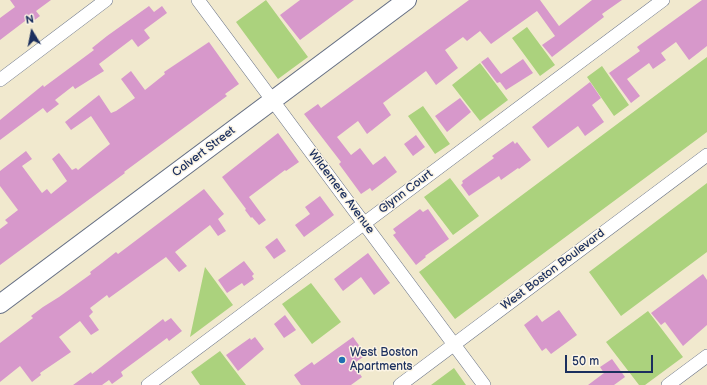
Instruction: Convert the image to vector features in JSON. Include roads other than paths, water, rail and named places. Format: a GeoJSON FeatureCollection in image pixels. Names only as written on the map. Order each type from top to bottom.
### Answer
{"type":"FeatureCollection","features":[{"type":"Feature","properties":{"kind":"street"},"geometry":{"type":"LineString","coordinates":[[0,80],[106,0]]}},
{"type":"Feature","properties":{"kind":"street","name":"Wildemere Avenue"},"geometry":{"type":"LineString","coordinates":[[198,0],[484,385]]}},
{"type":"Feature","properties":{"kind":"street","name":"Calvert Street"},"geometry":{"type":"LineString","coordinates":[[0,304],[407,0]]}},
{"type":"Feature","properties":{"kind":"street","name":"Glynn Court"},"geometry":{"type":"LineString","coordinates":[[148,385],[663,0]]}},
{"type":"Feature","properties":{"kind":"street","name":"West Boston Boulevard"},"geometry":{"type":"LineString","coordinates":[[400,385],[707,155]]}},
{"type":"Feature","properties":{"kind":"street"},"geometry":{"type":"LineString","coordinates":[[668,385],[707,356]]}},
{"type":"Feature","properties":{"kind":"place","name":"West Boston Apartments"},"geometry":{"type":"Point","coordinates":[342,360]}}]}
